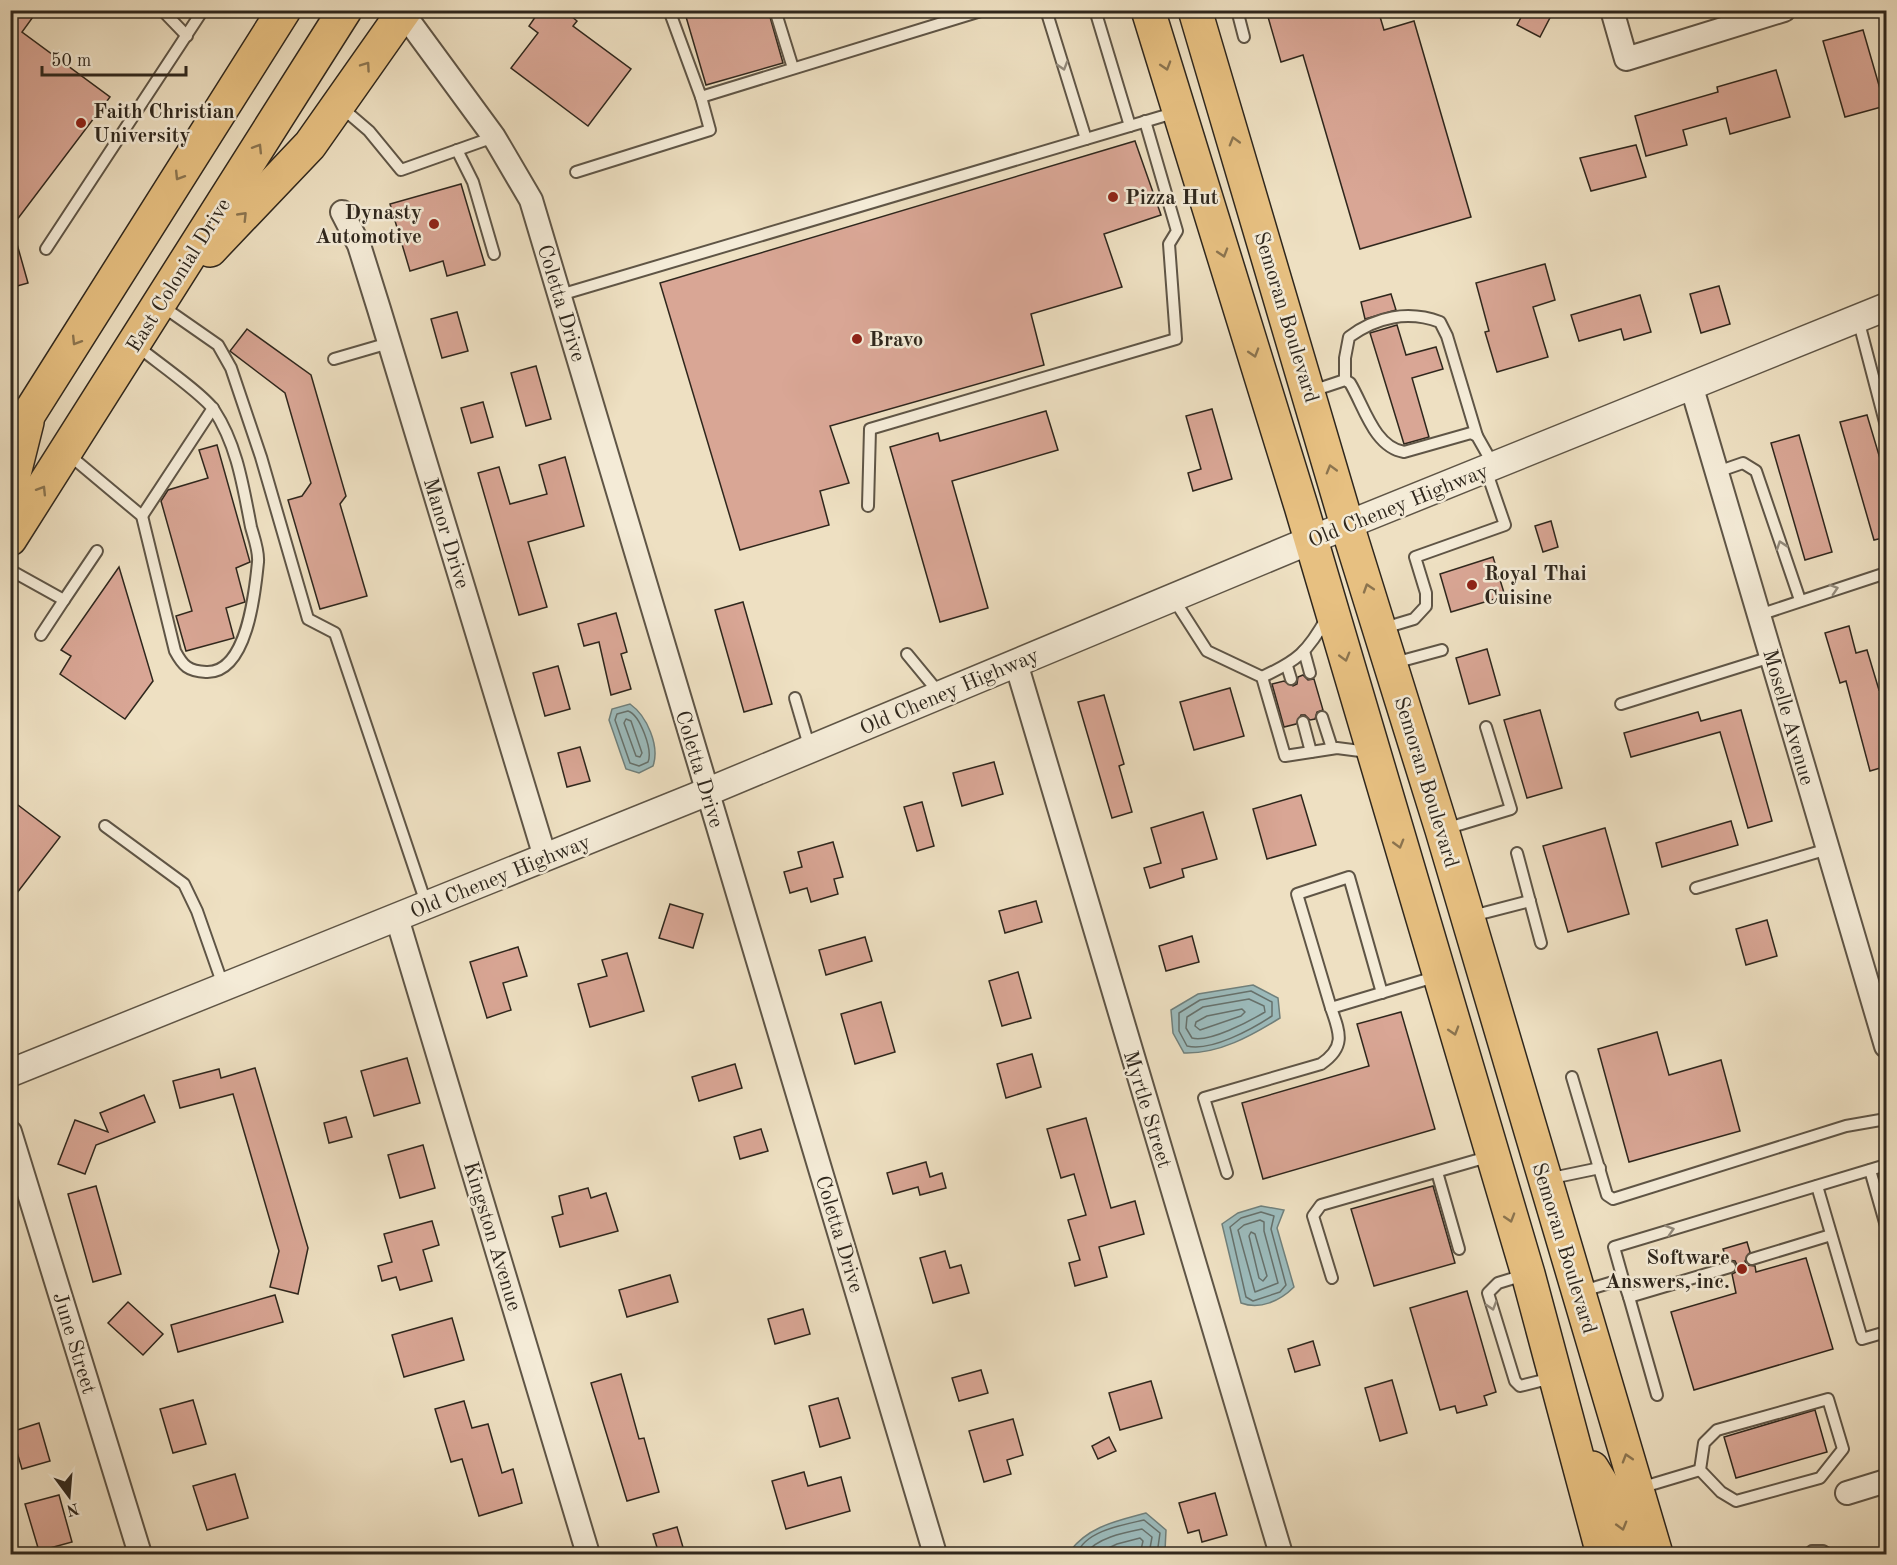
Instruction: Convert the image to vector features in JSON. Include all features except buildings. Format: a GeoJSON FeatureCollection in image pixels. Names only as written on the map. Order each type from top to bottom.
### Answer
{"type":"FeatureCollection","features":[{"type":"Feature","properties":{"kind":"main road"},"geometry":{"type":"LineString","coordinates":[[221,108],[265,10]]}},
{"type":"Feature","properties":{"kind":"main road"},"geometry":{"type":"LineString","coordinates":[[10,490],[19,425],[284,10]]}},
{"type":"Feature","properties":{"kind":"main road","name":"East Colonial Drive"},"geometry":{"type":"LineString","coordinates":[[10,539],[345,10]]}},
{"type":"Feature","properties":{"kind":"main road","name":"Semoran Boulevard"},"geometry":{"type":"LineString","coordinates":[[1148,10],[1311,540],[1491,1156],[1528,1274],[1555,1377],[1574,1438],[1603,1554]]}},
{"type":"Feature","properties":{"kind":"main road"},"geometry":{"type":"LineString","coordinates":[[1173,10],[1229,195],[1259,224]]}},
{"type":"Feature","properties":{"kind":"main road","name":"Semoran Boulevard"},"geometry":{"type":"LineString","coordinates":[[1195,10],[1347,525],[1442,830],[1466,918],[1656,1554]]}},
{"type":"Feature","properties":{"kind":"main road"},"geometry":{"type":"LineString","coordinates":[[159,304],[310,146],[404,12]]}},
{"type":"Feature","properties":{"kind":"main road"},"geometry":{"type":"LineString","coordinates":[[1438,975],[1474,1007],[1516,1147],[1544,1180]]}},
{"type":"Feature","properties":{"kind":"main road"},"geometry":{"type":"LineString","coordinates":[[1574,1438],[1617,1509],[1630,1554]]}},
{"type":"Feature","properties":{"kind":"street"},"geometry":{"type":"LineString","coordinates":[[1612,10],[1626,59],[1784,10]]}},
{"type":"Feature","properties":{"kind":"street","name":"Coletta Drive"},"geometry":{"type":"LineString","coordinates":[[404,12],[494,137],[531,200],[935,1554]]}},
{"type":"Feature","properties":{"kind":"street","name":"Manor Drive"},"geometry":{"type":"LineString","coordinates":[[342,212],[359,245],[545,857]]}},
{"type":"Feature","properties":{"kind":"street","name":"Old Cheney Highway"},"geometry":{"type":"LineString","coordinates":[[10,1073],[707,792],[1347,525],[1692,388],[1887,307]]}},
{"type":"Feature","properties":{"kind":"street","name":"Moselle Avenue"},"geometry":{"type":"LineString","coordinates":[[1692,388],[1887,1046]]}},
{"type":"Feature","properties":{"kind":"street","name":"Myrtle Street"},"geometry":{"type":"LineString","coordinates":[[1016,663],[1281,1554]]}},
{"type":"Feature","properties":{"kind":"street","name":"Kingston Avenue"},"geometry":{"type":"LineString","coordinates":[[397,918],[588,1554]]}},
{"type":"Feature","properties":{"kind":"street","name":"June Street"},"geometry":{"type":"LineString","coordinates":[[10,1132],[140,1554]]}},
{"type":"Feature","properties":{"kind":"street"},"geometry":{"type":"LineString","coordinates":[[1847,1493],[1887,1481]]}},
{"type":"Feature","properties":{"kind":"lane"},"geometry":{"type":"LineString","coordinates":[[162,10],[187,36]]}},
{"type":"Feature","properties":{"kind":"lane"},"geometry":{"type":"LineString","coordinates":[[46,249],[203,10]]}},
{"type":"Feature","properties":{"kind":"lane"},"geometry":{"type":"LineString","coordinates":[[576,172],[711,130],[669,10]]}},
{"type":"Feature","properties":{"kind":"lane"},"geometry":{"type":"LineString","coordinates":[[775,10],[793,68]]}},
{"type":"Feature","properties":{"kind":"lane"},"geometry":{"type":"LineString","coordinates":[[701,97],[984,10]]}},
{"type":"Feature","properties":{"kind":"lane"},"geometry":{"type":"LineString","coordinates":[[1046,10],[1086,139]]}},
{"type":"Feature","properties":{"kind":"lane"},"geometry":{"type":"LineString","coordinates":[[1095,10],[1130,126]]}},
{"type":"Feature","properties":{"kind":"lane"},"geometry":{"type":"LineString","coordinates":[[1237,10],[1244,37]]}},
{"type":"Feature","properties":{"kind":"lane"},"geometry":{"type":"LineString","coordinates":[[338,105],[369,131],[401,170],[494,137]]}},
{"type":"Feature","properties":{"kind":"lane"},"geometry":{"type":"LineString","coordinates":[[560,296],[1180,111]]}},
{"type":"Feature","properties":{"kind":"lane"},"geometry":{"type":"LineString","coordinates":[[868,506],[870,429],[1176,339],[1169,244],[1177,231],[1145,121]]}},
{"type":"Feature","properties":{"kind":"lane"},"geometry":{"type":"LineString","coordinates":[[457,150],[473,182],[494,254]]}},
{"type":"Feature","properties":{"kind":"lane"},"geometry":{"type":"LineString","coordinates":[[159,304],[218,345],[231,368],[261,457],[308,619],[335,633],[427,906]]}},
{"type":"Feature","properties":{"kind":"lane"},"geometry":{"type":"LineString","coordinates":[[1381,629],[1414,619],[1426,606],[1426,593],[1415,557],[1505,525],[1491,468],[1477,436],[1447,336],[1440,322],[1420,314],[1401,315],[1362,328],[1349,337],[1345,358],[1346,380],[1357,393],[1378,434],[1394,450],[1404,452],[1471,433],[1477,436]]}},
{"type":"Feature","properties":{"kind":"lane"},"geometry":{"type":"LineString","coordinates":[[1858,319],[1887,426]]}},
{"type":"Feature","properties":{"kind":"lane"},"geometry":{"type":"LineString","coordinates":[[334,360],[389,343]]}},
{"type":"Feature","properties":{"kind":"lane"},"geometry":{"type":"LineString","coordinates":[[66,452],[142,516],[175,651],[189,670],[210,672],[222,669],[234,658],[244,637],[258,560],[233,448],[213,408],[134,344]]}},
{"type":"Feature","properties":{"kind":"lane"},"geometry":{"type":"LineString","coordinates":[[1309,392],[1346,380]]}},
{"type":"Feature","properties":{"kind":"lane"},"geometry":{"type":"LineString","coordinates":[[142,516],[213,408]]}},
{"type":"Feature","properties":{"kind":"lane"},"geometry":{"type":"LineString","coordinates":[[1717,472],[1743,463],[1756,471],[1800,600]]}},
{"type":"Feature","properties":{"kind":"lane"},"geometry":{"type":"LineString","coordinates":[[41,635],[97,551]]}},
{"type":"Feature","properties":{"kind":"lane"},"geometry":{"type":"LineString","coordinates":[[10,570],[64,600]]}},
{"type":"Feature","properties":{"kind":"lane"},"geometry":{"type":"LineString","coordinates":[[1759,615],[1887,573]]}},
{"type":"Feature","properties":{"kind":"lane"},"geometry":{"type":"LineString","coordinates":[[1173,598],[1207,651],[1262,677],[1285,756],[1332,748],[1373,753]]}},
{"type":"Feature","properties":{"kind":"lane"},"geometry":{"type":"LineString","coordinates":[[1262,677],[1287,666],[1313,643],[1331,609]]}},
{"type":"Feature","properties":{"kind":"lane"},"geometry":{"type":"LineString","coordinates":[[1391,664],[1442,650]]}},
{"type":"Feature","properties":{"kind":"lane"},"geometry":{"type":"LineString","coordinates":[[1304,651],[1310,673]]}},
{"type":"Feature","properties":{"kind":"lane"},"geometry":{"type":"LineString","coordinates":[[907,654],[940,695]]}},
{"type":"Feature","properties":{"kind":"lane"},"geometry":{"type":"LineString","coordinates":[[1621,704],[1772,657]]}},
{"type":"Feature","properties":{"kind":"lane"},"geometry":{"type":"LineString","coordinates":[[1287,666],[1291,679]]}},
{"type":"Feature","properties":{"kind":"lane"},"geometry":{"type":"LineString","coordinates":[[795,698],[810,749]]}},
{"type":"Feature","properties":{"kind":"lane"},"geometry":{"type":"LineString","coordinates":[[1322,717],[1332,748]]}},
{"type":"Feature","properties":{"kind":"lane"},"geometry":{"type":"LineString","coordinates":[[1303,722],[1311,752]]}},
{"type":"Feature","properties":{"kind":"lane"},"geometry":{"type":"LineString","coordinates":[[1442,830],[1511,809],[1486,727]]}},
{"type":"Feature","properties":{"kind":"lane"},"geometry":{"type":"LineString","coordinates":[[105,826],[184,884],[197,910],[224,988]]}},
{"type":"Feature","properties":{"kind":"lane"},"geometry":{"type":"LineString","coordinates":[[1696,888],[1828,849]]}},
{"type":"Feature","properties":{"kind":"lane"},"geometry":{"type":"LineString","coordinates":[[1517,853],[1541,943]]}},
{"type":"Feature","properties":{"kind":"lane"},"geometry":{"type":"LineString","coordinates":[[1227,1173],[1204,1098],[1321,1064],[1338,1047],[1339,1031],[1297,894],[1348,877],[1382,993]]}},
{"type":"Feature","properties":{"kind":"lane"},"geometry":{"type":"LineString","coordinates":[[1466,918],[1530,901]]}},
{"type":"Feature","properties":{"kind":"lane"},"geometry":{"type":"LineString","coordinates":[[1331,1008],[1438,975]]}},
{"type":"Feature","properties":{"kind":"lane"},"geometry":{"type":"LineString","coordinates":[[1572,1077],[1607,1195],[1613,1199],[1846,1126],[1887,1119]]}},
{"type":"Feature","properties":{"kind":"lane"},"geometry":{"type":"LineString","coordinates":[[1332,1278],[1313,1216],[1321,1205],[1491,1156]]}},
{"type":"Feature","properties":{"kind":"lane"},"geometry":{"type":"LineString","coordinates":[[1657,1395],[1614,1246],[1887,1165]]}},
{"type":"Feature","properties":{"kind":"lane"},"geometry":{"type":"LineString","coordinates":[[1544,1180],[1600,1168]]}},
{"type":"Feature","properties":{"kind":"lane"},"geometry":{"type":"LineString","coordinates":[[1870,1170],[1887,1226]]}},
{"type":"Feature","properties":{"kind":"lane"},"geometry":{"type":"LineString","coordinates":[[1437,1172],[1460,1249]]}},
{"type":"Feature","properties":{"kind":"lane"},"geometry":{"type":"LineString","coordinates":[[1816,1186],[1862,1339],[1887,1332]]}},
{"type":"Feature","properties":{"kind":"lane"},"geometry":{"type":"LineString","coordinates":[[1752,1259],[1831,1235]]}},
{"type":"Feature","properties":{"kind":"lane"},"geometry":{"type":"LineString","coordinates":[[1629,1298],[1730,1267]]}},
{"type":"Feature","properties":{"kind":"lane"},"geometry":{"type":"LineString","coordinates":[[1528,1274],[1498,1283],[1488,1293],[1515,1381],[1520,1386],[1555,1377]]}},
{"type":"Feature","properties":{"kind":"lane"},"geometry":{"type":"LineString","coordinates":[[1577,1289],[1593,1288],[1623,1279]]}},
{"type":"Feature","properties":{"kind":"lane"},"geometry":{"type":"LineString","coordinates":[[1828,1399],[1842,1449],[1820,1478],[1736,1501],[1720,1492],[1700,1470],[1704,1443],[1717,1430],[1828,1399]]}},
{"type":"Feature","properties":{"kind":"lane"},"geometry":{"type":"LineString","coordinates":[[1637,1489],[1700,1470]]}},
{"type":"Feature","properties":{"kind":"lane"},"geometry":{"type":"LineString","coordinates":[[1808,1554],[1812,1551],[1823,1551],[1828,1554]]}},
{"type":"Feature","properties":{"kind":"water"},"geometry":{"type":"Polygon","coordinates":[[[630,704],[647,724],[655,750],[653,766],[639,773],[626,769],[609,720],[612,709],[630,704]]]}},
{"type":"Feature","properties":{"kind":"water"},"geometry":{"type":"Polygon","coordinates":[[[1253,985],[1278,998],[1280,1018],[1234,1043],[1197,1053],[1184,1053],[1173,1033],[1171,1010],[1198,994],[1253,985]]]}},
{"type":"Feature","properties":{"kind":"water"},"geometry":{"type":"Polygon","coordinates":[[[1261,1206],[1284,1210],[1277,1228],[1294,1287],[1269,1303],[1248,1305],[1241,1303],[1222,1224],[1238,1213],[1261,1206]]]}},
{"type":"Feature","properties":{"kind":"water"},"geometry":{"type":"Polygon","coordinates":[[[1146,1513],[1166,1530],[1165,1551],[1159,1554],[1072,1554],[1070,1551],[1095,1530],[1146,1513]]]}},
{"type":"Feature","properties":{"kind":"place","name":"Faith Christian University"},"geometry":{"type":"Point","coordinates":[81,123]}},
{"type":"Feature","properties":{"kind":"place","name":"Pizza Hut"},"geometry":{"type":"Point","coordinates":[1113,197]}},
{"type":"Feature","properties":{"kind":"place","name":"Dynasty Automotive"},"geometry":{"type":"Point","coordinates":[434,224]}},
{"type":"Feature","properties":{"kind":"place","name":"Bravo"},"geometry":{"type":"Point","coordinates":[857,339]}},
{"type":"Feature","properties":{"kind":"place","name":"Royal Thai Cuisine"},"geometry":{"type":"Point","coordinates":[1472,585]}},
{"type":"Feature","properties":{"kind":"place","name":"Software Answers, inc."},"geometry":{"type":"Point","coordinates":[1742,1269]}}]}
